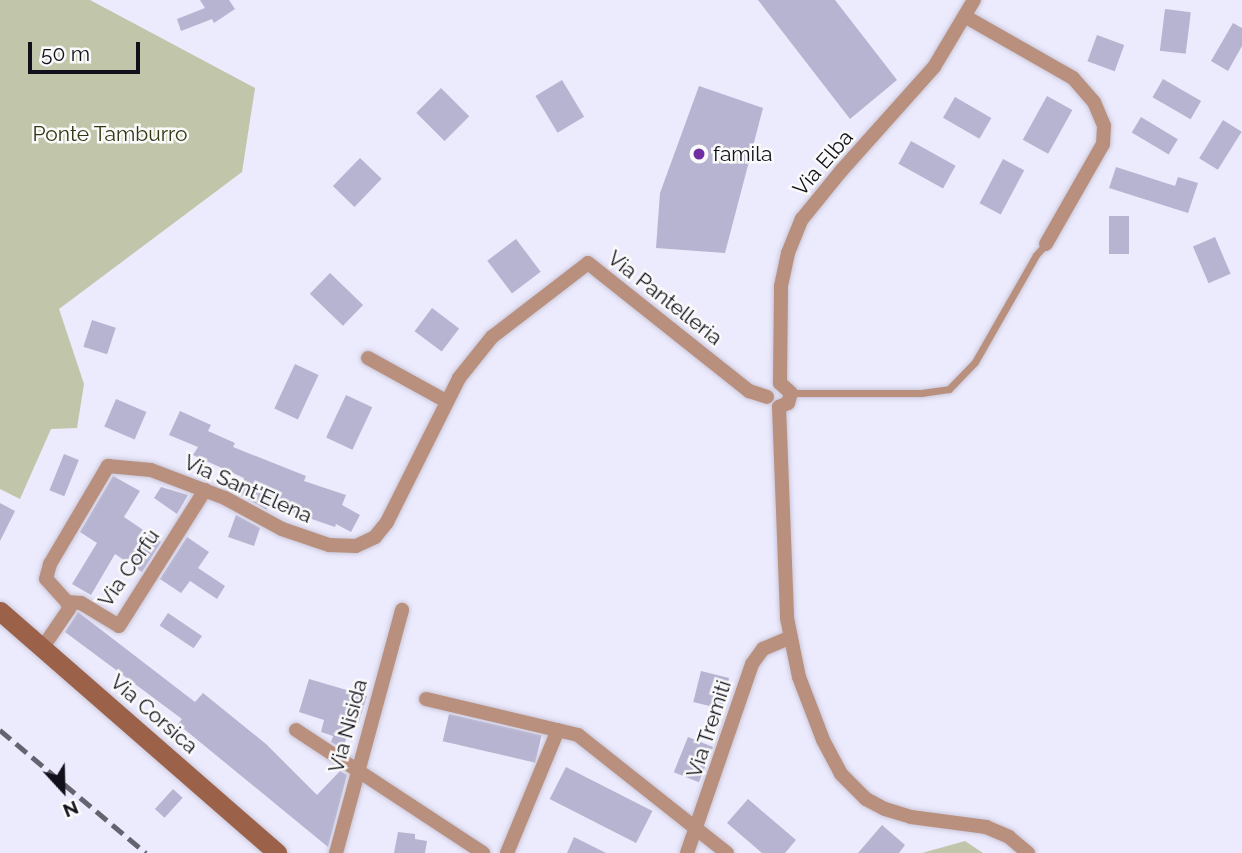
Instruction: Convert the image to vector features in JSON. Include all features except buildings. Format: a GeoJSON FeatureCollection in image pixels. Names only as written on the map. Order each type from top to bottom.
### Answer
{"type":"FeatureCollection","features":[{"type":"Feature","properties":{"kind":"main road","name":"Via Corsica"},"geometry":{"type":"LineString","coordinates":[[4,615],[277,853]]}},
{"type":"Feature","properties":{"kind":"street","name":"Via Elba"},"geometry":{"type":"LineString","coordinates":[[786,388],[781,286],[789,253],[802,219],[934,67],[974,0]]}},
{"type":"Feature","properties":{"kind":"street"},"geometry":{"type":"LineString","coordinates":[[966,17],[1073,78],[1094,102],[1104,126],[1103,144],[1046,244]]}},
{"type":"Feature","properties":{"kind":"street","name":"Via Pantelleria"},"geometry":{"type":"LineString","coordinates":[[375,537],[387,522],[459,378],[492,337],[588,263],[749,391],[773,402]]}},
{"type":"Feature","properties":{"kind":"street"},"geometry":{"type":"LineString","coordinates":[[368,358],[446,401]]}},
{"type":"Feature","properties":{"kind":"street"},"geometry":{"type":"LineString","coordinates":[[773,402],[788,403],[786,388],[770,387],[787,618],[799,677],[823,740],[841,774],[866,799],[911,817],[986,827],[1009,837],[1028,853]]}},
{"type":"Feature","properties":{"kind":"street","name":"Via Sant'Elena"},"geometry":{"type":"LineString","coordinates":[[67,602],[46,579],[50,564],[108,466],[151,470],[225,498],[282,529],[329,545],[356,546],[375,537]]}},
{"type":"Feature","properties":{"kind":"street","name":"Via Corfù"},"geometry":{"type":"LineString","coordinates":[[67,602],[81,603],[119,626],[205,490]]}},
{"type":"Feature","properties":{"kind":"street"},"geometry":{"type":"LineString","coordinates":[[43,647],[67,615],[67,602]]}},
{"type":"Feature","properties":{"kind":"street","name":"Via Nisida"},"geometry":{"type":"LineString","coordinates":[[336,853],[402,610]]}},
{"type":"Feature","properties":{"kind":"street","name":"Via Tremiti"},"geometry":{"type":"LineString","coordinates":[[687,853],[752,664],[763,649],[791,637]]}},
{"type":"Feature","properties":{"kind":"street"},"geometry":{"type":"LineString","coordinates":[[426,699],[578,734],[727,853]]}},
{"type":"Feature","properties":{"kind":"street"},"geometry":{"type":"LineString","coordinates":[[296,730],[483,853]]}},
{"type":"Feature","properties":{"kind":"street"},"geometry":{"type":"LineString","coordinates":[[507,853],[558,730]]}},
{"type":"Feature","properties":{"kind":"lane"},"geometry":{"type":"LineString","coordinates":[[786,388],[921,393],[949,388],[975,362],[1036,255],[1046,244]]}},
{"type":"Feature","properties":{"kind":"green space","name":"Ponte Tamburro"},"geometry":{"type":"Polygon","coordinates":[[[0,0],[90,0],[255,88],[242,172],[59,309],[84,384],[77,428],[51,429],[20,499],[0,489],[0,0]]]}},
{"type":"Feature","properties":{"kind":"green space"},"geometry":{"type":"Polygon","coordinates":[[[965,841],[983,853],[922,853],[965,841]]]}},
{"type":"Feature","properties":{"kind":"railway"},"geometry":{"type":"LineString","coordinates":[[0,730],[146,853]]}},
{"type":"Feature","properties":{"kind":"place","name":"famila"},"geometry":{"type":"Point","coordinates":[699,154]}}]}
